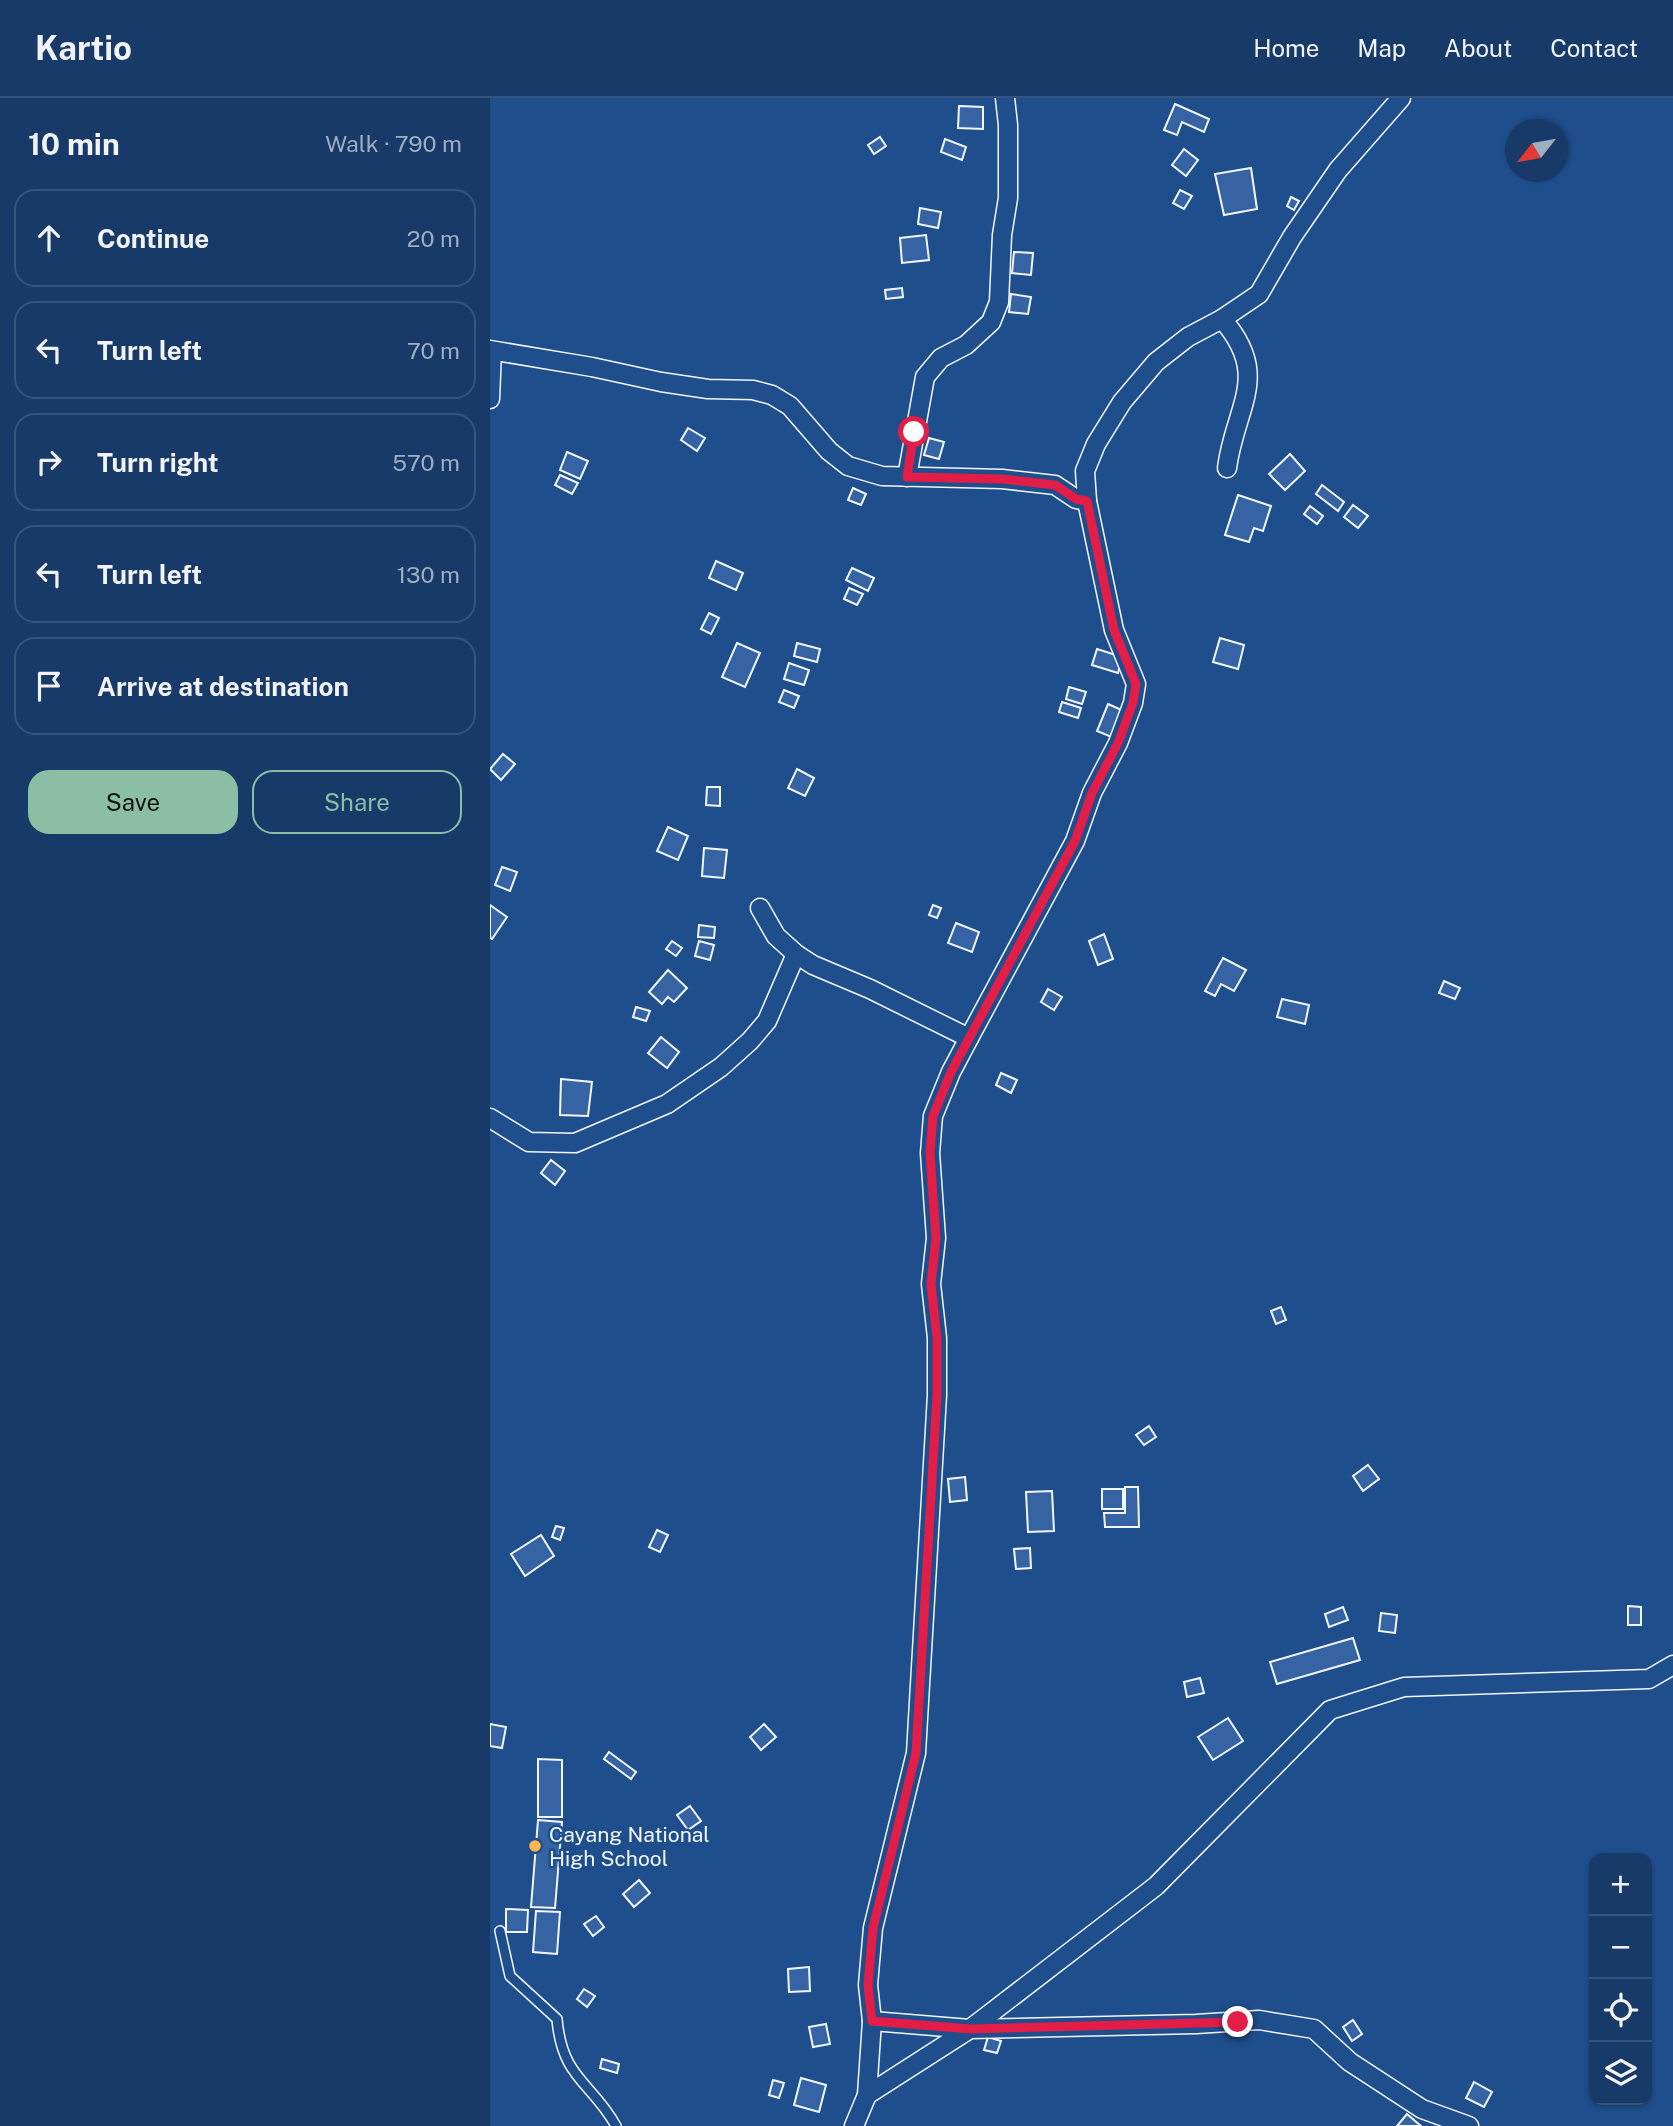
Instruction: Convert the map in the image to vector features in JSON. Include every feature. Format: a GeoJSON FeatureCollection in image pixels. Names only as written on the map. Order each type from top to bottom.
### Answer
{"type":"FeatureCollection","features":[{"type":"Feature","properties":{"kind":"street"},"geometry":{"type":"LineString","coordinates":[[907,477],[925,377],[941,358],[966,345],[991,322],[999,302],[1002,235],[1008,198],[1009,125],[1005,98]]}},
{"type":"Feature","properties":{"kind":"street"},"geometry":{"type":"LineString","coordinates":[[854,2126],[867,2095],[872,2021],[868,1985],[873,1928],[916,1753],[937,1395],[937,1338],[931,1284],[936,1238],[930,1153],[933,1116],[951,1072],[1075,841],[1092,793],[1118,743],[1133,703],[1136,684],[1114,630],[1087,501],[1085,471],[1096,444],[1122,402],[1156,362],[1188,337],[1222,319],[1259,294],[1292,236],[1338,170],[1401,98]]}},
{"type":"Feature","properties":{"kind":"street"},"geometry":{"type":"LineString","coordinates":[[1222,319],[1237,336],[1247,362],[1249,383],[1246,402],[1230,442],[1227,468]]}},
{"type":"Feature","properties":{"kind":"street"},"geometry":{"type":"LineString","coordinates":[[490,399],[491,351],[708,389],[753,390],[772,395],[790,406],[829,451],[848,466],[882,476],[1002,479],[1055,485],[1076,499],[1087,501]]}},
{"type":"Feature","properties":{"kind":"street"},"geometry":{"type":"LineString","coordinates":[[760,908],[776,936],[813,965],[870,989],[969,1038]]}},
{"type":"Feature","properties":{"kind":"street"},"geometry":{"type":"LineString","coordinates":[[490,1118],[529,1142],[575,1143],[667,1104],[721,1067],[750,1041],[766,1021],[796,954]]}},
{"type":"Feature","properties":{"kind":"street"},"geometry":{"type":"LineString","coordinates":[[867,2095],[970,2029],[1156,1886],[1331,1710],[1404,1687],[1649,1679],[1673,1665]]}},
{"type":"Feature","properties":{"kind":"street"},"geometry":{"type":"LineString","coordinates":[[872,2021],[970,2029],[1259,2020],[1314,2029],[1350,2062],[1422,2109],[1469,2126]]}},
{"type":"Feature","properties":{"kind":"lane"},"geometry":{"type":"LineString","coordinates":[[500,1931],[510,1976],[557,2019],[559,2040],[571,2070],[611,2116],[616,2126]]}},
{"type":"Feature","properties":{"kind":"building"},"geometry":{"type":"Polygon","coordinates":[[[1175,104],[1209,119],[1204,132],[1182,122],[1177,135],[1164,130],[1175,104]]]}},
{"type":"Feature","properties":{"kind":"building"},"geometry":{"type":"Polygon","coordinates":[[[959,106],[983,107],[983,129],[958,128],[959,106]]]}},
{"type":"Feature","properties":{"kind":"building"},"geometry":{"type":"Polygon","coordinates":[[[880,137],[886,146],[874,154],[868,145],[880,137]]]}},
{"type":"Feature","properties":{"kind":"building"},"geometry":{"type":"Polygon","coordinates":[[[945,139],[966,147],[962,160],[941,152],[945,139]]]}},
{"type":"Feature","properties":{"kind":"building"},"geometry":{"type":"Polygon","coordinates":[[[1184,149],[1198,160],[1186,176],[1172,165],[1184,149]]]}},
{"type":"Feature","properties":{"kind":"building"},"geometry":{"type":"Polygon","coordinates":[[[1251,168],[1257,209],[1224,215],[1215,174],[1251,168]]]}},
{"type":"Feature","properties":{"kind":"building"},"geometry":{"type":"Polygon","coordinates":[[[1180,190],[1192,196],[1184,209],[1173,203],[1180,190]]]}},
{"type":"Feature","properties":{"kind":"building"},"geometry":{"type":"Polygon","coordinates":[[[1291,197],[1299,201],[1294,210],[1287,206],[1291,197]]]}},
{"type":"Feature","properties":{"kind":"building"},"geometry":{"type":"Polygon","coordinates":[[[920,208],[941,212],[938,228],[918,224],[920,208]]]}},
{"type":"Feature","properties":{"kind":"building"},"geometry":{"type":"Polygon","coordinates":[[[926,235],[929,260],[902,263],[900,238],[926,235]]]}},
{"type":"Feature","properties":{"kind":"building"},"geometry":{"type":"Polygon","coordinates":[[[1014,252],[1033,253],[1031,275],[1012,273],[1014,252]]]}},
{"type":"Feature","properties":{"kind":"building"},"geometry":{"type":"Polygon","coordinates":[[[902,288],[903,297],[886,299],[885,290],[902,288]]]}},
{"type":"Feature","properties":{"kind":"building"},"geometry":{"type":"Polygon","coordinates":[[[1011,294],[1031,297],[1028,314],[1009,312],[1011,294]]]}},
{"type":"Feature","properties":{"kind":"building"},"geometry":{"type":"Polygon","coordinates":[[[688,428],[705,438],[697,451],[681,440],[688,428]]]}},
{"type":"Feature","properties":{"kind":"building"},"geometry":{"type":"Polygon","coordinates":[[[929,438],[944,442],[939,459],[924,455],[929,438]]]}},
{"type":"Feature","properties":{"kind":"building"},"geometry":{"type":"Polygon","coordinates":[[[567,452],[588,461],[580,479],[560,470],[567,452]]]}},
{"type":"Feature","properties":{"kind":"building"},"geometry":{"type":"Polygon","coordinates":[[[1290,454],[1305,471],[1285,490],[1269,474],[1290,454]]]}},
{"type":"Feature","properties":{"kind":"building"},"geometry":{"type":"Polygon","coordinates":[[[560,475],[578,483],[572,494],[555,485],[560,475]]]}},
{"type":"Feature","properties":{"kind":"building"},"geometry":{"type":"Polygon","coordinates":[[[1322,485],[1344,502],[1338,511],[1316,494],[1322,485]]]}},
{"type":"Feature","properties":{"kind":"building"},"geometry":{"type":"Polygon","coordinates":[[[853,488],[866,494],[861,505],[848,500],[853,488]]]}},
{"type":"Feature","properties":{"kind":"building"},"geometry":{"type":"Polygon","coordinates":[[[1238,495],[1271,506],[1263,531],[1254,528],[1249,542],[1225,535],[1238,495]]]}},
{"type":"Feature","properties":{"kind":"building"},"geometry":{"type":"Polygon","coordinates":[[[1353,505],[1368,516],[1358,528],[1344,517],[1353,505]]]}},
{"type":"Feature","properties":{"kind":"building"},"geometry":{"type":"Polygon","coordinates":[[[1310,506],[1323,516],[1317,524],[1304,514],[1310,506]]]}},
{"type":"Feature","properties":{"kind":"building"},"geometry":{"type":"Polygon","coordinates":[[[716,561],[743,573],[736,590],[709,578],[716,561]]]}},
{"type":"Feature","properties":{"kind":"building"},"geometry":{"type":"Polygon","coordinates":[[[852,568],[874,578],[868,591],[846,580],[852,568]]]}},
{"type":"Feature","properties":{"kind":"building"},"geometry":{"type":"Polygon","coordinates":[[[849,588],[863,594],[857,605],[844,599],[849,588]]]}},
{"type":"Feature","properties":{"kind":"building"},"geometry":{"type":"Polygon","coordinates":[[[709,613],[719,618],[711,634],[701,629],[709,613]]]}},
{"type":"Feature","properties":{"kind":"building"},"geometry":{"type":"Polygon","coordinates":[[[1220,638],[1244,645],[1238,669],[1213,662],[1220,638]]]}},
{"type":"Feature","properties":{"kind":"building"},"geometry":{"type":"Polygon","coordinates":[[[737,643],[760,653],[745,687],[722,677],[737,643]]]}},
{"type":"Feature","properties":{"kind":"building"},"geometry":{"type":"Polygon","coordinates":[[[797,643],[820,649],[817,662],[794,656],[797,643]]]}},
{"type":"Feature","properties":{"kind":"building"},"geometry":{"type":"Polygon","coordinates":[[[1097,649],[1122,657],[1118,673],[1092,665],[1097,649]]]}},
{"type":"Feature","properties":{"kind":"building"},"geometry":{"type":"Polygon","coordinates":[[[789,663],[809,670],[804,685],[784,679],[789,663]]]}},
{"type":"Feature","properties":{"kind":"building"},"geometry":{"type":"Polygon","coordinates":[[[1069,687],[1086,692],[1082,704],[1066,699],[1069,687]]]}},
{"type":"Feature","properties":{"kind":"building"},"geometry":{"type":"Polygon","coordinates":[[[784,690],[799,696],[794,708],[779,702],[784,690]]]}},
{"type":"Feature","properties":{"kind":"building"},"geometry":{"type":"Polygon","coordinates":[[[1062,702],[1081,708],[1078,718],[1059,712],[1062,702]]]}},
{"type":"Feature","properties":{"kind":"building"},"geometry":{"type":"Polygon","coordinates":[[[1108,704],[1124,711],[1114,738],[1097,731],[1108,704]]]}},
{"type":"Feature","properties":{"kind":"building"},"geometry":{"type":"Polygon","coordinates":[[[503,754],[515,764],[501,780],[490,769],[503,754]]]}},
{"type":"Feature","properties":{"kind":"building"},"geometry":{"type":"Polygon","coordinates":[[[797,769],[814,778],[805,796],[788,788],[797,769]]]}},
{"type":"Feature","properties":{"kind":"building"},"geometry":{"type":"Polygon","coordinates":[[[707,787],[720,787],[720,806],[706,805],[707,787]]]}},
{"type":"Feature","properties":{"kind":"building"},"geometry":{"type":"Polygon","coordinates":[[[668,827],[688,836],[678,860],[657,851],[668,827]]]}},
{"type":"Feature","properties":{"kind":"building"},"geometry":{"type":"Polygon","coordinates":[[[704,848],[727,850],[724,878],[702,876],[704,848]]]}},
{"type":"Feature","properties":{"kind":"building"},"geometry":{"type":"Polygon","coordinates":[[[502,867],[517,872],[510,891],[495,885],[502,867]]]}},
{"type":"Feature","properties":{"kind":"building"},"geometry":{"type":"Polygon","coordinates":[[[490,905],[507,917],[492,939],[490,938],[490,905]]]}},
{"type":"Feature","properties":{"kind":"building"},"geometry":{"type":"Polygon","coordinates":[[[933,905],[941,908],[937,918],[929,915],[933,905]]]}},
{"type":"Feature","properties":{"kind":"building"},"geometry":{"type":"Polygon","coordinates":[[[956,923],[979,932],[972,952],[948,943],[956,923]]]}},
{"type":"Feature","properties":{"kind":"building"},"geometry":{"type":"Polygon","coordinates":[[[699,925],[715,927],[714,938],[698,937],[699,925]]]}},
{"type":"Feature","properties":{"kind":"building"},"geometry":{"type":"Polygon","coordinates":[[[1104,934],[1113,959],[1098,965],[1089,941],[1104,934]]]}},
{"type":"Feature","properties":{"kind":"building"},"geometry":{"type":"Polygon","coordinates":[[[672,941],[682,948],[676,956],[666,949],[672,941]]]}},
{"type":"Feature","properties":{"kind":"building"},"geometry":{"type":"Polygon","coordinates":[[[699,941],[714,945],[710,960],[695,956],[699,941]]]}},
{"type":"Feature","properties":{"kind":"building"},"geometry":{"type":"Polygon","coordinates":[[[1223,958],[1246,970],[1234,991],[1221,984],[1215,996],[1205,991],[1223,958]]]}},
{"type":"Feature","properties":{"kind":"building"},"geometry":{"type":"Polygon","coordinates":[[[668,970],[687,988],[674,1002],[668,997],[662,1004],[649,992],[668,970]]]}},
{"type":"Feature","properties":{"kind":"building"},"geometry":{"type":"Polygon","coordinates":[[[1444,981],[1460,988],[1455,999],[1439,993],[1444,981]]]}},
{"type":"Feature","properties":{"kind":"building"},"geometry":{"type":"Polygon","coordinates":[[[1048,989],[1062,997],[1054,1010],[1041,1002],[1048,989]]]}},
{"type":"Feature","properties":{"kind":"building"},"geometry":{"type":"Polygon","coordinates":[[[1282,999],[1309,1005],[1305,1024],[1277,1017],[1282,999]]]}},
{"type":"Feature","properties":{"kind":"building"},"geometry":{"type":"Polygon","coordinates":[[[636,1007],[650,1011],[646,1021],[633,1017],[636,1007]]]}},
{"type":"Feature","properties":{"kind":"building"},"geometry":{"type":"Polygon","coordinates":[[[661,1037],[679,1052],[667,1068],[648,1053],[661,1037]]]}},
{"type":"Feature","properties":{"kind":"building"},"geometry":{"type":"Polygon","coordinates":[[[1001,1073],[1017,1080],[1011,1093],[996,1085],[1001,1073]]]}},
{"type":"Feature","properties":{"kind":"building"},"geometry":{"type":"Polygon","coordinates":[[[561,1079],[592,1082],[588,1116],[560,1115],[561,1079]]]}},
{"type":"Feature","properties":{"kind":"building"},"geometry":{"type":"Polygon","coordinates":[[[551,1160],[565,1171],[555,1185],[541,1173],[551,1160]]]}},
{"type":"Feature","properties":{"kind":"building"},"geometry":{"type":"Polygon","coordinates":[[[1281,1307],[1286,1320],[1276,1324],[1271,1311],[1281,1307]]]}},
{"type":"Feature","properties":{"kind":"building"},"geometry":{"type":"Polygon","coordinates":[[[1149,1426],[1156,1437],[1144,1445],[1136,1435],[1149,1426]]]}},
{"type":"Feature","properties":{"kind":"building"},"geometry":{"type":"Polygon","coordinates":[[[1368,1465],[1379,1479],[1363,1491],[1353,1476],[1368,1465]]]}},
{"type":"Feature","properties":{"kind":"building"},"geometry":{"type":"Polygon","coordinates":[[[965,1477],[967,1500],[950,1502],[948,1479],[965,1477]]]}},
{"type":"Feature","properties":{"kind":"building"},"geometry":{"type":"Polygon","coordinates":[[[1125,1487],[1138,1487],[1139,1527],[1105,1527],[1104,1513],[1125,1513],[1125,1487]]]}},
{"type":"Feature","properties":{"kind":"building"},"geometry":{"type":"Polygon","coordinates":[[[1102,1489],[1123,1489],[1123,1509],[1102,1509],[1102,1489]]]}},
{"type":"Feature","properties":{"kind":"building"},"geometry":{"type":"Polygon","coordinates":[[[1052,1491],[1054,1531],[1028,1532],[1026,1492],[1052,1491]]]}},
{"type":"Feature","properties":{"kind":"building"},"geometry":{"type":"Polygon","coordinates":[[[556,1526],[564,1528],[560,1540],[552,1537],[556,1526]]]}},
{"type":"Feature","properties":{"kind":"building"},"geometry":{"type":"Polygon","coordinates":[[[657,1530],[668,1535],[660,1552],[649,1547],[657,1530]]]}},
{"type":"Feature","properties":{"kind":"building"},"geometry":{"type":"Polygon","coordinates":[[[541,1535],[554,1556],[525,1576],[511,1554],[541,1535]]]}},
{"type":"Feature","properties":{"kind":"building"},"geometry":{"type":"Polygon","coordinates":[[[1030,1548],[1031,1568],[1016,1569],[1014,1549],[1030,1548]]]}},
{"type":"Feature","properties":{"kind":"building"},"geometry":{"type":"Polygon","coordinates":[[[1628,1606],[1641,1607],[1641,1625],[1628,1625],[1628,1606]]]}},
{"type":"Feature","properties":{"kind":"building"},"geometry":{"type":"Polygon","coordinates":[[[1343,1607],[1348,1620],[1329,1627],[1325,1614],[1343,1607]]]}},
{"type":"Feature","properties":{"kind":"building"},"geometry":{"type":"Polygon","coordinates":[[[1381,1613],[1397,1615],[1395,1633],[1379,1631],[1381,1613]]]}},
{"type":"Feature","properties":{"kind":"building"},"geometry":{"type":"Polygon","coordinates":[[[1353,1638],[1360,1660],[1277,1684],[1270,1662],[1353,1638]]]}},
{"type":"Feature","properties":{"kind":"building"},"geometry":{"type":"Polygon","coordinates":[[[1200,1678],[1204,1693],[1187,1697],[1184,1682],[1200,1678]]]}},
{"type":"Feature","properties":{"kind":"building"},"geometry":{"type":"Polygon","coordinates":[[[1228,1718],[1243,1741],[1213,1760],[1198,1737],[1228,1718]]]}},
{"type":"Feature","properties":{"kind":"building"},"geometry":{"type":"Polygon","coordinates":[[[490,1724],[506,1727],[502,1748],[490,1746],[490,1724]]]}},
{"type":"Feature","properties":{"kind":"building"},"geometry":{"type":"Polygon","coordinates":[[[764,1724],[776,1737],[761,1750],[750,1737],[764,1724]]]}},
{"type":"Feature","properties":{"kind":"building"},"geometry":{"type":"Polygon","coordinates":[[[609,1752],[636,1772],[631,1779],[604,1759],[609,1752]]]}},
{"type":"Feature","properties":{"kind":"building"},"geometry":{"type":"Polygon","coordinates":[[[538,1759],[562,1760],[562,1817],[538,1817],[538,1759]]]}},
{"type":"Feature","properties":{"kind":"building"},"geometry":{"type":"Polygon","coordinates":[[[690,1806],[701,1821],[688,1830],[677,1815],[690,1806]]]}},
{"type":"Feature","properties":{"kind":"building"},"geometry":{"type":"Polygon","coordinates":[[[538,1820],[562,1822],[555,1908],[531,1907],[538,1820]]]}},
{"type":"Feature","properties":{"kind":"building"},"geometry":{"type":"Polygon","coordinates":[[[639,1880],[650,1893],[634,1907],[623,1894],[639,1880]]]}},
{"type":"Feature","properties":{"kind":"building"},"geometry":{"type":"Polygon","coordinates":[[[506,1909],[528,1910],[527,1932],[506,1932],[506,1909]]]}},
{"type":"Feature","properties":{"kind":"building"},"geometry":{"type":"Polygon","coordinates":[[[536,1911],[560,1912],[557,1954],[533,1952],[536,1911]]]}},
{"type":"Feature","properties":{"kind":"building"},"geometry":{"type":"Polygon","coordinates":[[[596,1916],[604,1927],[593,1936],[584,1924],[596,1916]]]}},
{"type":"Feature","properties":{"kind":"building"},"geometry":{"type":"Polygon","coordinates":[[[809,1967],[810,1991],[789,1992],[788,1969],[809,1967]]]}},
{"type":"Feature","properties":{"kind":"building"},"geometry":{"type":"Polygon","coordinates":[[[584,1989],[595,1996],[587,2007],[577,1999],[584,1989]]]}},
{"type":"Feature","properties":{"kind":"building"},"geometry":{"type":"Polygon","coordinates":[[[1353,2020],[1362,2034],[1352,2041],[1343,2027],[1353,2020]]]}},
{"type":"Feature","properties":{"kind":"building"},"geometry":{"type":"Polygon","coordinates":[[[826,2024],[830,2044],[813,2047],[809,2027],[826,2024]]]}},
{"type":"Feature","properties":{"kind":"building"},"geometry":{"type":"Polygon","coordinates":[[[988,2037],[1001,2041],[997,2053],[984,2050],[988,2037]]]}},
{"type":"Feature","properties":{"kind":"building"},"geometry":{"type":"Polygon","coordinates":[[[602,2059],[619,2064],[617,2073],[600,2068],[602,2059]]]}},
{"type":"Feature","properties":{"kind":"building"},"geometry":{"type":"Polygon","coordinates":[[[801,2078],[826,2085],[819,2112],[794,2105],[801,2078]]]}},
{"type":"Feature","properties":{"kind":"building"},"geometry":{"type":"Polygon","coordinates":[[[773,2080],[784,2083],[779,2098],[769,2095],[773,2080]]]}},
{"type":"Feature","properties":{"kind":"building"},"geometry":{"type":"Polygon","coordinates":[[[1474,2082],[1492,2092],[1484,2107],[1466,2098],[1474,2082]]]}},
{"type":"Feature","properties":{"kind":"building"},"geometry":{"type":"Polygon","coordinates":[[[1407,2114],[1421,2126],[1397,2126],[1407,2114]]]}},
{"type":"Feature","properties":{"kind":"place","name":"Cayang National High School"},"geometry":{"type":"Point","coordinates":[535,1846]}},
{"type":"Feature","properties":{"kind":"route"},"geometry":{"type":"LineString","coordinates":[[914,432],[907,477],[1002,479],[1055,485],[1076,499],[1087,501],[1114,630],[1136,684],[1133,703],[1118,743],[1092,793],[1075,841],[951,1072],[933,1116],[930,1153],[936,1238],[931,1284],[937,1338],[937,1395],[932,1516],[916,1753],[873,1928],[868,1985],[872,2021],[970,2029],[1238,2022]]}}]}
